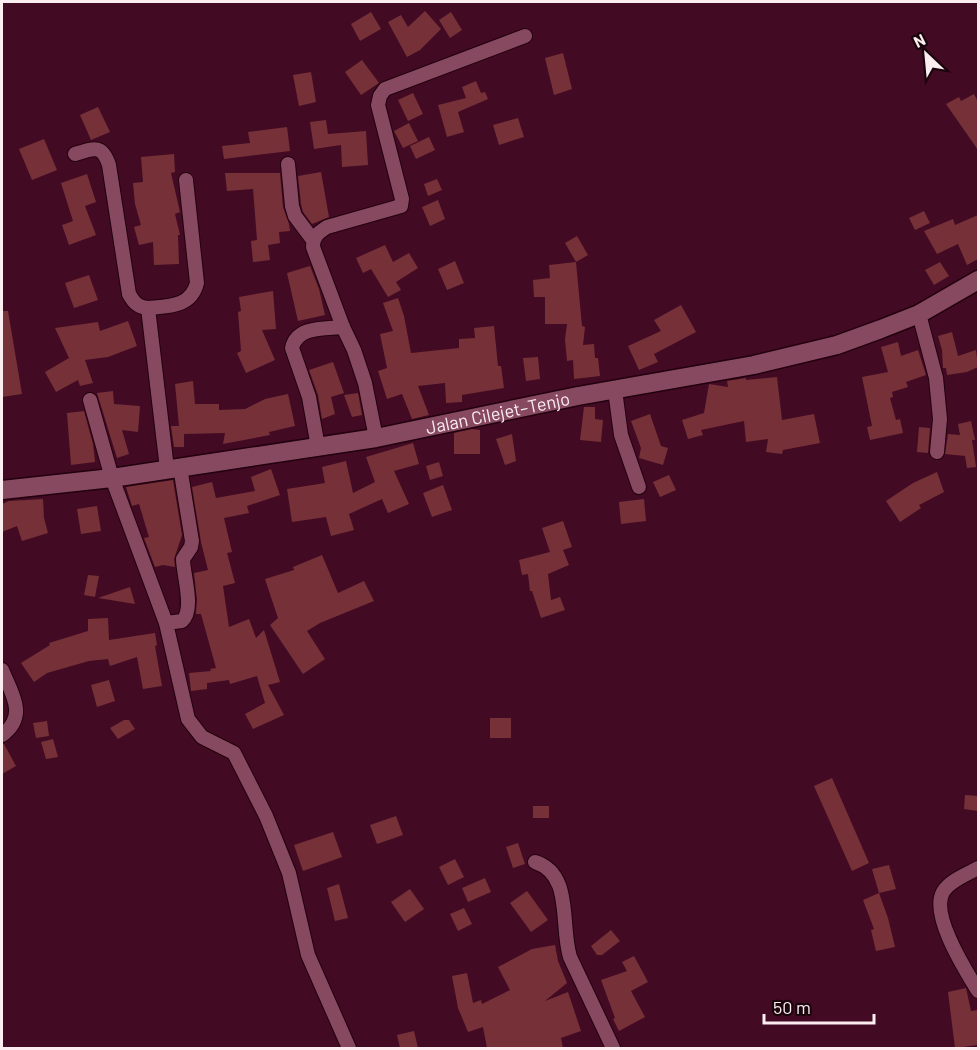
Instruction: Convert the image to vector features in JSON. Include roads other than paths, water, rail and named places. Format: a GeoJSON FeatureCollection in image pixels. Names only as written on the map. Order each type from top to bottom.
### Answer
{"type":"FeatureCollection","features":[{"type":"Feature","properties":{"kind":"main road","name":"Jalan Cilejet–Tenjo"},"geometry":{"type":"LineString","coordinates":[[2,490],[112,478],[376,438],[448,422],[754,365],[837,345],[919,314],[978,280]]}},
{"type":"Feature","properties":{"kind":"street"},"geometry":{"type":"LineString","coordinates":[[376,438],[365,382],[313,247],[313,240],[327,227],[401,206],[402,199],[378,105],[385,89],[525,36]]}},
{"type":"Feature","properties":{"kind":"street"},"geometry":{"type":"LineString","coordinates":[[75,153],[91,149],[100,150],[105,154],[109,165],[129,294],[134,303],[141,307],[166,306],[187,301],[194,295],[197,283],[186,180]]}},
{"type":"Feature","properties":{"kind":"street"},"geometry":{"type":"LineString","coordinates":[[288,164],[295,216],[313,240]]}},
{"type":"Feature","properties":{"kind":"street"},"geometry":{"type":"LineString","coordinates":[[148,308],[173,468],[192,541],[183,559],[188,588],[187,616],[182,621],[166,623]]}},
{"type":"Feature","properties":{"kind":"street"},"geometry":{"type":"LineString","coordinates":[[919,314],[936,378],[940,419],[937,452]]}},
{"type":"Feature","properties":{"kind":"street"},"geometry":{"type":"LineString","coordinates":[[318,447],[309,397],[292,348],[297,336],[304,332],[343,327]]}},
{"type":"Feature","properties":{"kind":"street"},"geometry":{"type":"LineString","coordinates":[[615,390],[621,435],[639,487]]}},
{"type":"Feature","properties":{"kind":"street"},"geometry":{"type":"LineString","coordinates":[[90,400],[112,478],[166,623],[188,719],[202,737],[234,753],[266,816],[289,873],[308,955],[349,1048]]}},
{"type":"Feature","properties":{"kind":"street"},"geometry":{"type":"LineString","coordinates":[[2,670],[17,709],[15,721],[2,735]]}},
{"type":"Feature","properties":{"kind":"street"},"geometry":{"type":"LineString","coordinates":[[535,862],[552,870],[559,883],[563,898],[566,944],[570,957],[613,1048]]}},
{"type":"Feature","properties":{"kind":"street"},"geometry":{"type":"LineString","coordinates":[[978,868],[953,882],[943,891],[940,904],[945,927],[955,951],[978,992]]}}]}
